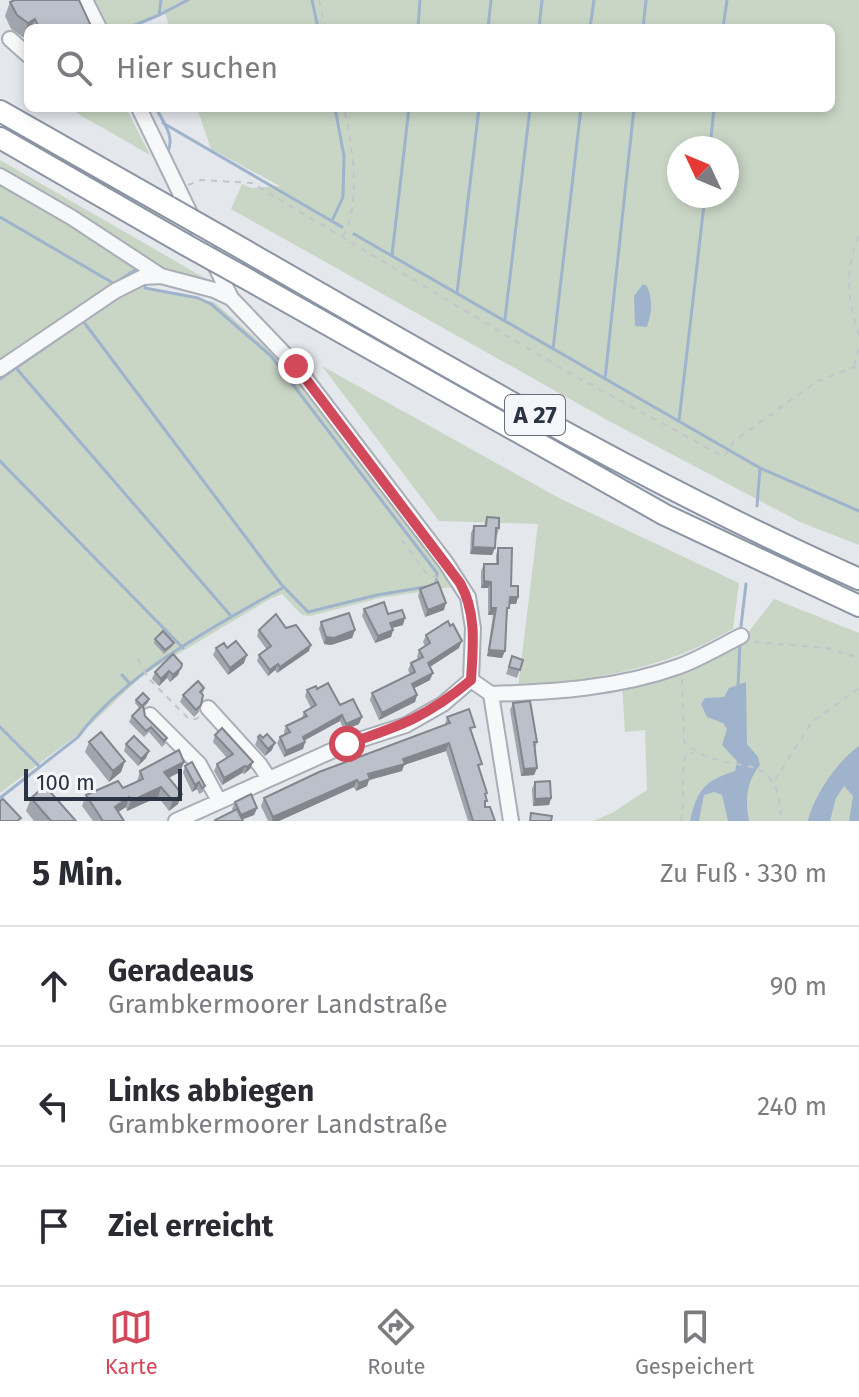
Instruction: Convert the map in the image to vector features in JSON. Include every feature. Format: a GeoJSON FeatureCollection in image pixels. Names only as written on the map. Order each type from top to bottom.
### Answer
{"type":"FeatureCollection","features":[{"type":"Feature","properties":{"kind":"highway","name":"A 27"},"geometry":{"type":"LineString","coordinates":[[0,111],[678,494],[760,536],[859,579]]}},
{"type":"Feature","properties":{"kind":"highway","name":"A 27"},"geometry":{"type":"LineString","coordinates":[[0,138],[665,515],[859,606]]}},
{"type":"Feature","properties":{"kind":"street"},"geometry":{"type":"LineString","coordinates":[[85,0],[97,24]]}},
{"type":"Feature","properties":{"kind":"street"},"geometry":{"type":"LineString","coordinates":[[10,39],[24,51]]}},
{"type":"Feature","properties":{"kind":"street"},"geometry":{"type":"LineString","coordinates":[[141,112],[231,298],[296,366],[460,583],[468,597],[473,628],[471,680],[443,704],[406,725],[347,744],[176,821]]}},
{"type":"Feature","properties":{"kind":"street"},"geometry":{"type":"LineString","coordinates":[[0,176],[71,217],[155,272],[231,298]]}},
{"type":"Feature","properties":{"kind":"street"},"geometry":{"type":"LineString","coordinates":[[0,369],[115,291],[155,272]]}},
{"type":"Feature","properties":{"kind":"street"},"geometry":{"type":"LineString","coordinates":[[471,680],[491,694],[539,694],[613,684],[681,665],[741,636]]}},
{"type":"Feature","properties":{"kind":"street"},"geometry":{"type":"LineString","coordinates":[[491,694],[511,821]]}},
{"type":"Feature","properties":{"kind":"street"},"geometry":{"type":"LineString","coordinates":[[208,708],[269,779]]}},
{"type":"Feature","properties":{"kind":"street"},"geometry":{"type":"LineString","coordinates":[[150,715],[199,764],[219,801]]}},
{"type":"Feature","properties":{"kind":"path"},"geometry":{"type":"LineString","coordinates":[[319,0],[324,24]]}},
{"type":"Feature","properties":{"kind":"path"},"geometry":{"type":"LineString","coordinates":[[342,238],[352,211],[351,145],[345,112]]}},
{"type":"Feature","properties":{"kind":"path"},"geometry":{"type":"LineString","coordinates":[[179,188],[201,180],[252,183],[566,371],[724,457],[732,445],[816,382],[854,367]]}},
{"type":"Feature","properties":{"kind":"path"},"geometry":{"type":"LineString","coordinates":[[859,236],[850,259],[851,308],[859,336]]}},
{"type":"Feature","properties":{"kind":"path"},"geometry":{"type":"LineString","coordinates":[[854,367],[859,348]]}},
{"type":"Feature","properties":{"kind":"path"},"geometry":{"type":"LineString","coordinates":[[854,367],[859,371]]}},
{"type":"Feature","properties":{"kind":"path"},"geometry":{"type":"LineString","coordinates":[[402,540],[426,573],[440,579]]}},
{"type":"Feature","properties":{"kind":"path"},"geometry":{"type":"LineString","coordinates":[[741,636],[752,642],[827,648],[859,658]]}},
{"type":"Feature","properties":{"kind":"path"},"geometry":{"type":"LineString","coordinates":[[138,659],[146,674],[189,719],[196,719],[208,708]]}},
{"type":"Feature","properties":{"kind":"path"},"geometry":{"type":"LineString","coordinates":[[681,665],[684,742],[695,752],[732,764],[762,769],[775,781],[779,791],[781,821]]}},
{"type":"Feature","properties":{"kind":"path"},"geometry":{"type":"LineString","coordinates":[[775,781],[812,722],[859,688]]}},
{"type":"Feature","properties":{"kind":"path"},"geometry":{"type":"LineString","coordinates":[[681,821],[684,809],[681,776],[685,757],[695,752]]}},
{"type":"Feature","properties":{"kind":"green space"},"geometry":{"type":"Polygon","coordinates":[[[92,0],[859,0],[859,545],[800,522],[609,421],[231,209],[242,184],[251,188],[280,186],[211,149],[198,112],[835,112],[835,24],[169,24],[165,14],[136,24],[104,24],[92,0]]]}},
{"type":"Feature","properties":{"kind":"green space"},"geometry":{"type":"Polygon","coordinates":[[[75,112],[128,112],[150,155],[75,112]]]}},
{"type":"Feature","properties":{"kind":"green space"},"geometry":{"type":"Polygon","coordinates":[[[0,160],[208,280],[170,273],[156,266],[157,263],[0,173],[0,160]]]}},
{"type":"Feature","properties":{"kind":"green space"},"geometry":{"type":"Polygon","coordinates":[[[0,182],[147,270],[0,366],[0,182]]]}},
{"type":"Feature","properties":{"kind":"green space"},"geometry":{"type":"Polygon","coordinates":[[[138,287],[214,302],[274,354],[404,519],[452,587],[380,598],[310,616],[302,615],[282,594],[268,600],[143,675],[89,726],[0,793],[0,377],[138,287]]]}},
{"type":"Feature","properties":{"kind":"green space"},"geometry":{"type":"Polygon","coordinates":[[[322,366],[559,498],[739,583],[733,629],[695,649],[648,665],[583,679],[518,688],[538,524],[439,521],[322,366]]]}},
{"type":"Feature","properties":{"kind":"green space"},"geometry":{"type":"Polygon","coordinates":[[[774,599],[859,633],[859,821],[593,821],[612,813],[647,790],[645,730],[625,732],[622,685],[664,680],[736,648],[774,599]]]}},
{"type":"Feature","properties":{"kind":"water"},"geometry":{"type":"Polygon","coordinates":[[[643,284],[647,286],[651,301],[647,327],[635,326],[634,296],[643,284]]]}},
{"type":"Feature","properties":{"kind":"water"},"geometry":{"type":"Polygon","coordinates":[[[746,682],[747,744],[758,757],[760,765],[748,792],[749,821],[728,821],[722,795],[714,792],[704,795],[699,821],[690,821],[699,794],[709,783],[735,771],[737,761],[722,745],[727,729],[723,723],[707,717],[701,704],[705,698],[724,697],[729,688],[746,682]]]}},
{"type":"Feature","properties":{"kind":"water"},"geometry":{"type":"Polygon","coordinates":[[[859,746],[859,821],[849,821],[853,796],[844,786],[836,798],[830,821],[808,821],[828,779],[859,746]]]}},
{"type":"Feature","properties":{"kind":"building"},"geometry":{"type":"Polygon","coordinates":[[[79,0],[90,24],[37,24],[35,19],[28,23],[17,15],[10,2],[79,0]]]}},
{"type":"Feature","properties":{"kind":"building"},"geometry":{"type":"Polygon","coordinates":[[[487,517],[499,518],[495,548],[473,547],[474,526],[486,526],[487,517]]]}},
{"type":"Feature","properties":{"kind":"building"},"geometry":{"type":"Polygon","coordinates":[[[498,548],[512,548],[511,586],[518,586],[518,597],[510,597],[507,608],[505,651],[489,650],[496,608],[491,608],[491,582],[484,581],[484,564],[498,564],[498,548]]]}},
{"type":"Feature","properties":{"kind":"building"},"geometry":{"type":"Polygon","coordinates":[[[438,582],[446,603],[428,610],[420,589],[438,582]]]}},
{"type":"Feature","properties":{"kind":"building"},"geometry":{"type":"Polygon","coordinates":[[[384,602],[388,614],[402,610],[405,618],[390,623],[393,630],[378,636],[364,609],[384,602]]]}},
{"type":"Feature","properties":{"kind":"building"},"geometry":{"type":"Polygon","coordinates":[[[349,613],[355,630],[334,638],[326,637],[321,622],[349,613]]]}},
{"type":"Feature","properties":{"kind":"building"},"geometry":{"type":"Polygon","coordinates":[[[276,614],[286,628],[296,625],[311,645],[280,667],[278,664],[270,670],[259,655],[271,646],[259,630],[276,614]]]}},
{"type":"Feature","properties":{"kind":"building"},"geometry":{"type":"Polygon","coordinates":[[[448,621],[462,641],[428,663],[433,673],[412,684],[417,695],[382,713],[372,693],[415,672],[411,663],[423,657],[419,650],[430,643],[426,635],[448,621]]]}},
{"type":"Feature","properties":{"kind":"building"},"geometry":{"type":"Polygon","coordinates":[[[163,631],[174,643],[165,650],[155,639],[163,631]]]}},
{"type":"Feature","properties":{"kind":"building"},"geometry":{"type":"Polygon","coordinates":[[[236,641],[247,655],[230,668],[216,648],[224,643],[227,648],[236,641]]]}},
{"type":"Feature","properties":{"kind":"building"},"geometry":{"type":"Polygon","coordinates":[[[173,654],[182,664],[181,668],[173,675],[169,671],[161,679],[155,672],[173,654]]]}},
{"type":"Feature","properties":{"kind":"building"},"geometry":{"type":"Polygon","coordinates":[[[512,656],[523,660],[520,670],[509,667],[512,656]]]}},
{"type":"Feature","properties":{"kind":"building"},"geometry":{"type":"Polygon","coordinates":[[[198,681],[204,688],[200,692],[203,695],[201,705],[196,710],[183,695],[198,681]]]}},
{"type":"Feature","properties":{"kind":"building"},"geometry":{"type":"Polygon","coordinates":[[[328,683],[340,705],[353,699],[362,717],[346,724],[342,715],[303,737],[305,742],[286,751],[280,737],[290,732],[286,726],[307,716],[304,712],[316,705],[307,690],[328,683]]]}},
{"type":"Feature","properties":{"kind":"building"},"geometry":{"type":"Polygon","coordinates":[[[143,693],[149,699],[142,706],[136,700],[143,693]]]}},
{"type":"Feature","properties":{"kind":"building"},"geometry":{"type":"Polygon","coordinates":[[[530,701],[537,742],[534,742],[537,768],[524,769],[513,703],[530,701]]]}},
{"type":"Feature","properties":{"kind":"building"},"geometry":{"type":"Polygon","coordinates":[[[143,705],[145,716],[167,738],[164,741],[151,727],[146,731],[132,716],[143,705]]]}},
{"type":"Feature","properties":{"kind":"building"},"geometry":{"type":"Polygon","coordinates":[[[469,709],[475,727],[470,728],[482,764],[478,765],[487,793],[485,807],[490,807],[495,821],[473,821],[449,743],[403,759],[405,764],[368,774],[370,779],[359,783],[357,780],[273,817],[264,798],[319,772],[450,723],[447,717],[469,709]]]}},
{"type":"Feature","properties":{"kind":"building"},"geometry":{"type":"Polygon","coordinates":[[[222,728],[253,762],[224,778],[217,764],[233,754],[215,735],[222,728]]]}},
{"type":"Feature","properties":{"kind":"building"},"geometry":{"type":"Polygon","coordinates":[[[101,732],[125,761],[113,771],[89,742],[101,732]]]}},
{"type":"Feature","properties":{"kind":"building"},"geometry":{"type":"Polygon","coordinates":[[[267,734],[275,743],[268,749],[258,737],[263,738],[267,734]]]}},
{"type":"Feature","properties":{"kind":"building"},"geometry":{"type":"Polygon","coordinates":[[[134,736],[149,751],[141,759],[126,744],[134,736]]]}},
{"type":"Feature","properties":{"kind":"building"},"geometry":{"type":"Polygon","coordinates":[[[179,750],[184,762],[164,772],[182,794],[173,801],[161,787],[131,801],[129,797],[115,807],[124,821],[103,821],[86,795],[118,781],[123,788],[143,779],[140,771],[179,750]]]}},
{"type":"Feature","properties":{"kind":"building"},"geometry":{"type":"Polygon","coordinates":[[[192,762],[205,786],[202,788],[199,782],[195,785],[185,766],[192,762]]]}},
{"type":"Feature","properties":{"kind":"building"},"geometry":{"type":"Polygon","coordinates":[[[550,781],[551,798],[535,799],[535,782],[550,781]]]}},
{"type":"Feature","properties":{"kind":"building"},"geometry":{"type":"Polygon","coordinates":[[[45,786],[76,821],[51,821],[31,798],[45,786]]]}},
{"type":"Feature","properties":{"kind":"building"},"geometry":{"type":"Polygon","coordinates":[[[251,794],[257,808],[241,815],[235,802],[251,794]]]}},
{"type":"Feature","properties":{"kind":"building"},"geometry":{"type":"Polygon","coordinates":[[[3,799],[21,818],[17,821],[0,821],[0,801],[3,799]]]}},
{"type":"Feature","properties":{"kind":"building"},"geometry":{"type":"Polygon","coordinates":[[[237,809],[243,821],[215,821],[215,820],[237,809]]]}},
{"type":"Feature","properties":{"kind":"building"},"geometry":{"type":"Polygon","coordinates":[[[531,813],[552,816],[551,821],[530,821],[531,813]]]}},
{"type":"Feature","properties":{"kind":"waterway"},"geometry":{"type":"LineString","coordinates":[[138,24],[159,15],[161,0]]}},
{"type":"Feature","properties":{"kind":"waterway"},"geometry":{"type":"LineString","coordinates":[[159,15],[188,0]]}},
{"type":"Feature","properties":{"kind":"waterway"},"geometry":{"type":"LineString","coordinates":[[312,0],[317,24]]}},
{"type":"Feature","properties":{"kind":"waterway"},"geometry":{"type":"LineString","coordinates":[[418,24],[420,0]]}},
{"type":"Feature","properties":{"kind":"waterway"},"geometry":{"type":"LineString","coordinates":[[488,24],[491,0]]}},
{"type":"Feature","properties":{"kind":"waterway"},"geometry":{"type":"LineString","coordinates":[[539,24],[542,0]]}},
{"type":"Feature","properties":{"kind":"waterway"},"geometry":{"type":"LineString","coordinates":[[591,24],[594,0]]}},
{"type":"Feature","properties":{"kind":"waterway"},"geometry":{"type":"LineString","coordinates":[[643,24],[646,0]]}},
{"type":"Feature","properties":{"kind":"waterway"},"geometry":{"type":"LineString","coordinates":[[724,24],[727,0]]}},
{"type":"Feature","properties":{"kind":"waterway"},"geometry":{"type":"LineString","coordinates":[[158,112],[169,134],[168,151]]}},
{"type":"Feature","properties":{"kind":"waterway"},"geometry":{"type":"LineString","coordinates":[[332,221],[343,197],[344,156],[336,112]]}},
{"type":"Feature","properties":{"kind":"waterway"},"geometry":{"type":"LineString","coordinates":[[392,255],[409,112]]}},
{"type":"Feature","properties":{"kind":"waterway"},"geometry":{"type":"LineString","coordinates":[[457,293],[479,112]]}},
{"type":"Feature","properties":{"kind":"waterway"},"geometry":{"type":"LineString","coordinates":[[505,319],[530,112]]}},
{"type":"Feature","properties":{"kind":"waterway"},"geometry":{"type":"LineString","coordinates":[[553,349],[581,112]]}},
{"type":"Feature","properties":{"kind":"waterway"},"geometry":{"type":"LineString","coordinates":[[605,379],[634,112]]}},
{"type":"Feature","properties":{"kind":"waterway"},"geometry":{"type":"LineString","coordinates":[[711,136],[714,112]]}},
{"type":"Feature","properties":{"kind":"waterway"},"geometry":{"type":"LineString","coordinates":[[163,123],[342,227]]}},
{"type":"Feature","properties":{"kind":"waterway"},"geometry":{"type":"LineString","coordinates":[[679,421],[704,208]]}},
{"type":"Feature","properties":{"kind":"waterway"},"geometry":{"type":"LineString","coordinates":[[0,217],[113,283]]}},
{"type":"Feature","properties":{"kind":"waterway"},"geometry":{"type":"LineString","coordinates":[[354,234],[760,468],[757,506]]}},
{"type":"Feature","properties":{"kind":"waterway"},"geometry":{"type":"LineString","coordinates":[[89,300],[135,270]]}},
{"type":"Feature","properties":{"kind":"waterway"},"geometry":{"type":"LineString","coordinates":[[145,285],[145,288],[198,298],[211,304],[271,356],[437,573],[436,584]]}},
{"type":"Feature","properties":{"kind":"waterway"},"geometry":{"type":"LineString","coordinates":[[83,321],[281,584],[308,612],[425,587]]}},
{"type":"Feature","properties":{"kind":"waterway"},"geometry":{"type":"LineString","coordinates":[[0,379],[79,324]]}},
{"type":"Feature","properties":{"kind":"waterway"},"geometry":{"type":"LineString","coordinates":[[16,368],[231,616]]}},
{"type":"Feature","properties":{"kind":"waterway"},"geometry":{"type":"LineString","coordinates":[[0,461],[183,648]]}},
{"type":"Feature","properties":{"kind":"waterway"},"geometry":{"type":"LineString","coordinates":[[760,468],[859,511]]}},
{"type":"Feature","properties":{"kind":"waterway"},"geometry":{"type":"LineString","coordinates":[[741,626],[746,584]]}},
{"type":"Feature","properties":{"kind":"waterway"},"geometry":{"type":"LineString","coordinates":[[0,798],[78,737],[97,714],[145,672],[284,587]]}},
{"type":"Feature","properties":{"kind":"waterway"},"geometry":{"type":"LineString","coordinates":[[738,687],[740,644]]}},
{"type":"Feature","properties":{"kind":"waterway"},"geometry":{"type":"LineString","coordinates":[[122,675],[130,684]]}},
{"type":"Feature","properties":{"kind":"waterway"},"geometry":{"type":"LineString","coordinates":[[0,727],[40,767]]}},
{"type":"Feature","properties":{"kind":"route"},"geometry":{"type":"LineString","coordinates":[[296,366],[460,583],[468,597],[473,628],[471,680],[443,704],[406,725],[347,744]]}}]}
